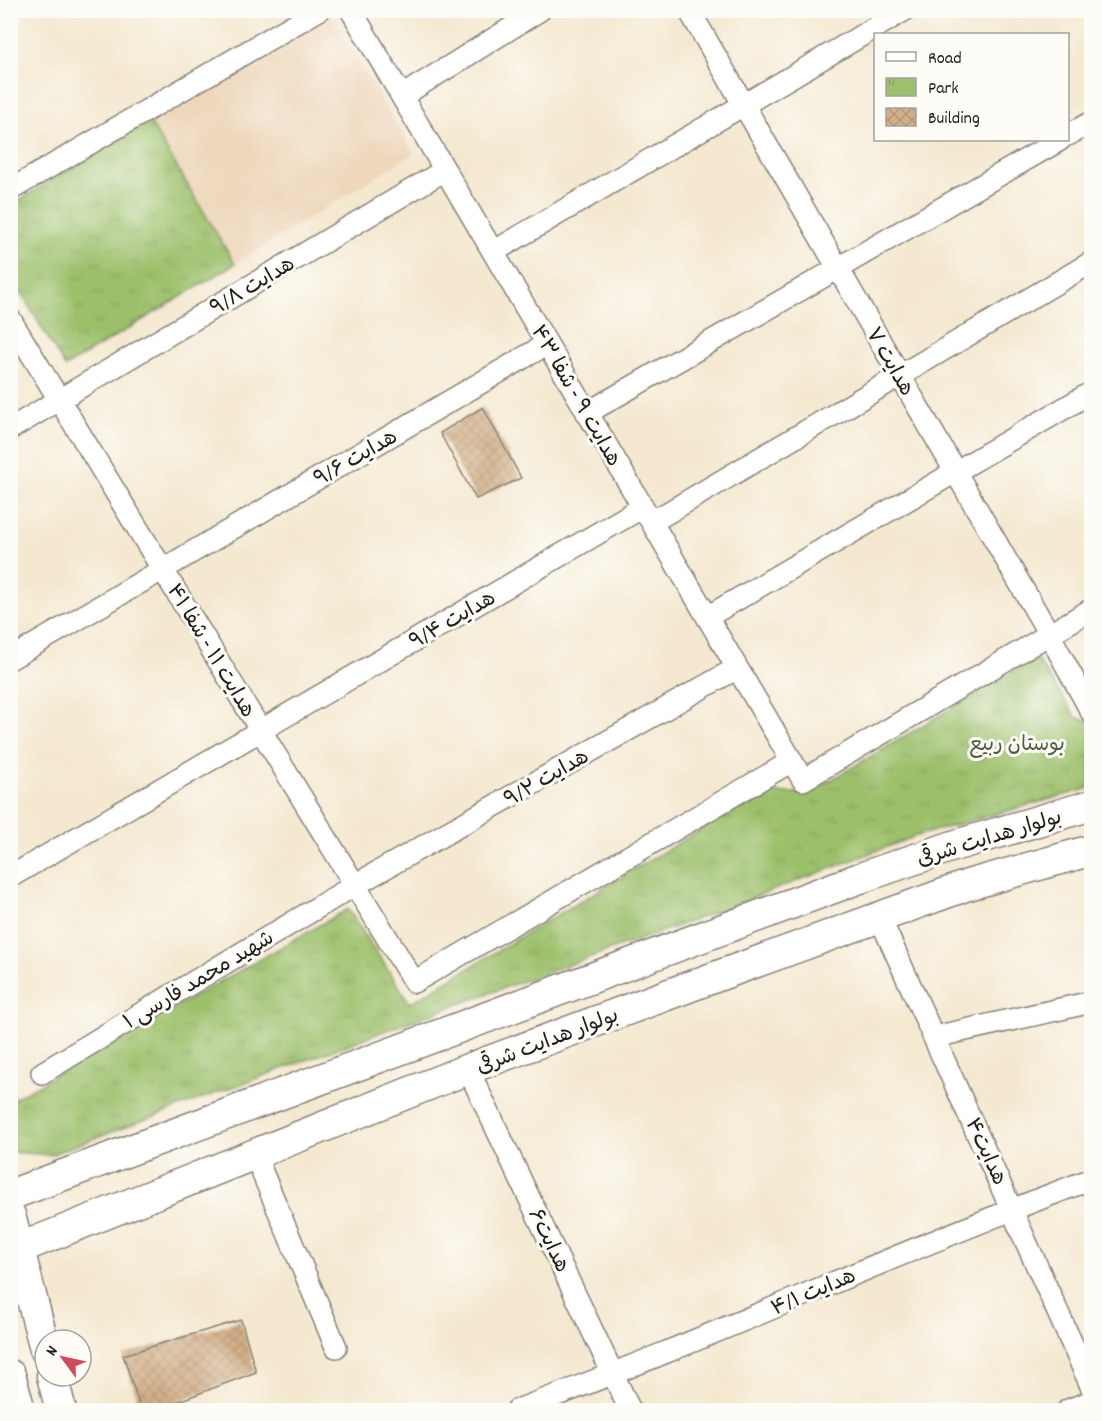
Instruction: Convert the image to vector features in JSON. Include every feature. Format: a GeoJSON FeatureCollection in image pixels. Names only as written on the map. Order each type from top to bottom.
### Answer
{"type":"FeatureCollection","features":[{"type":"Feature","properties":{"kind":"main road","name":"بولوار هدایت شرقی"},"geometry":{"type":"LineString","coordinates":[[10,1195],[701,936],[943,850],[1092,806]]}},
{"type":"Feature","properties":{"kind":"main road","name":"بولوار هدایت شرقی"},"geometry":{"type":"LineString","coordinates":[[15,1251],[254,1153],[715,976],[979,882],[1092,850]]}},
{"type":"Feature","properties":{"kind":"main road"},"geometry":{"type":"LineString","coordinates":[[701,936],[715,976]]}},
{"type":"Feature","properties":{"kind":"main road"},"geometry":{"type":"LineString","coordinates":[[10,1215],[15,1251],[39,1328]]}},
{"type":"Feature","properties":{"kind":"main road"},"geometry":{"type":"LineString","coordinates":[[10,1375],[20,1410]]}},
{"type":"Feature","properties":{"kind":"main road"},"geometry":{"type":"LineString","coordinates":[[55,1388],[61,1410]]}},
{"type":"Feature","properties":{"kind":"street"},"geometry":{"type":"LineString","coordinates":[[10,190],[319,10]]}},
{"type":"Feature","properties":{"kind":"street","name":"هدایت ۹ - شفا ۴۳"},"geometry":{"type":"LineString","coordinates":[[351,10],[802,780],[1049,634]]}},
{"type":"Feature","properties":{"kind":"street"},"geometry":{"type":"LineString","coordinates":[[402,96],[540,10]]}},
{"type":"Feature","properties":{"kind":"street","name":"هدایت ۷"},"geometry":{"type":"LineString","coordinates":[[689,10],[1049,634],[1092,713]]}},
{"type":"Feature","properties":{"kind":"street"},"geometry":{"type":"LineString","coordinates":[[493,252],[905,10]]}},
{"type":"Feature","properties":{"kind":"street"},"geometry":{"type":"LineString","coordinates":[[1069,134],[1092,122]]}},
{"type":"Feature","properties":{"kind":"street"},"geometry":{"type":"LineString","coordinates":[[587,413],[1058,141]]}},
{"type":"Feature","properties":{"kind":"street","name":"هدایت ۹/۸"},"geometry":{"type":"LineString","coordinates":[[10,429],[445,170]]}},
{"type":"Feature","properties":{"kind":"street","name":"هدایت ۹/۴"},"geometry":{"type":"LineString","coordinates":[[10,877],[261,730],[899,375],[1092,262]]}},
{"type":"Feature","properties":{"kind":"street","name":"هدایت ۱۱ - شفا ۴۱"},"geometry":{"type":"LineString","coordinates":[[10,319],[414,982],[792,761]]}},
{"type":"Feature","properties":{"kind":"street","name":"هدایت ۹/۶"},"geometry":{"type":"LineString","coordinates":[[10,659],[547,344]]}},
{"type":"Feature","properties":{"kind":"street"},"geometry":{"type":"LineString","coordinates":[[707,617],[954,470],[1092,392]]}},
{"type":"Feature","properties":{"kind":"street"},"geometry":{"type":"LineString","coordinates":[[1049,634],[1092,609]]}},
{"type":"Feature","properties":{"kind":"street","name":"هدایت ۹/۲"},"geometry":{"type":"LineString","coordinates":[[355,885],[737,669]]}},
{"type":"Feature","properties":{"kind":"street","name":"شهید محمد فارسی ۱"},"geometry":{"type":"LineString","coordinates":[[42,1073],[355,885]]}},
{"type":"Feature","properties":{"kind":"street","name":"هدایت۴"},"geometry":{"type":"LineString","coordinates":[[879,916],[1013,1208],[1092,1388]]}},
{"type":"Feature","properties":{"kind":"street"},"geometry":{"type":"LineString","coordinates":[[934,1036],[1092,1002]]}},
{"type":"Feature","properties":{"kind":"street","name":"هدایت۶"},"geometry":{"type":"LineString","coordinates":[[468,1069],[630,1410]]}},
{"type":"Feature","properties":{"kind":"street"},"geometry":{"type":"LineString","coordinates":[[254,1153],[336,1347]]}},
{"type":"Feature","properties":{"kind":"street","name":"هدایت ۴/۱"},"geometry":{"type":"LineString","coordinates":[[517,1410],[614,1374],[1013,1208],[1092,1179]]}},
{"type":"Feature","properties":{"kind":"street"},"geometry":{"type":"LineString","coordinates":[[1068,1410],[1092,1401]]}},
{"type":"Feature","properties":{"kind":"shaded area"},"geometry":{"type":"Polygon","coordinates":[[[330,13],[414,153],[235,264],[149,121],[330,13]]]}},
{"type":"Feature","properties":{"kind":"green space"},"geometry":{"type":"Polygon","coordinates":[[[149,121],[235,264],[65,367],[11,276],[11,205],[149,121]]]}},
{"type":"Feature","properties":{"kind":"green space","name":"بوستان ربیع"},"geometry":{"type":"Polygon","coordinates":[[[1036,658],[1076,717],[1091,722],[1091,788],[916,836],[694,920],[414,1020],[50,1155],[11,1152],[10,1101],[348,909],[410,1003],[762,793],[809,793],[1036,658]]]}},
{"type":"Feature","properties":{"kind":"building"},"geometry":{"type":"Polygon","coordinates":[[[483,407],[521,478],[476,499],[440,433],[483,407]]]}},
{"type":"Feature","properties":{"kind":"building"},"geometry":{"type":"Polygon","coordinates":[[[241,1320],[256,1372],[155,1410],[141,1410],[123,1355],[241,1320]]]}}]}
